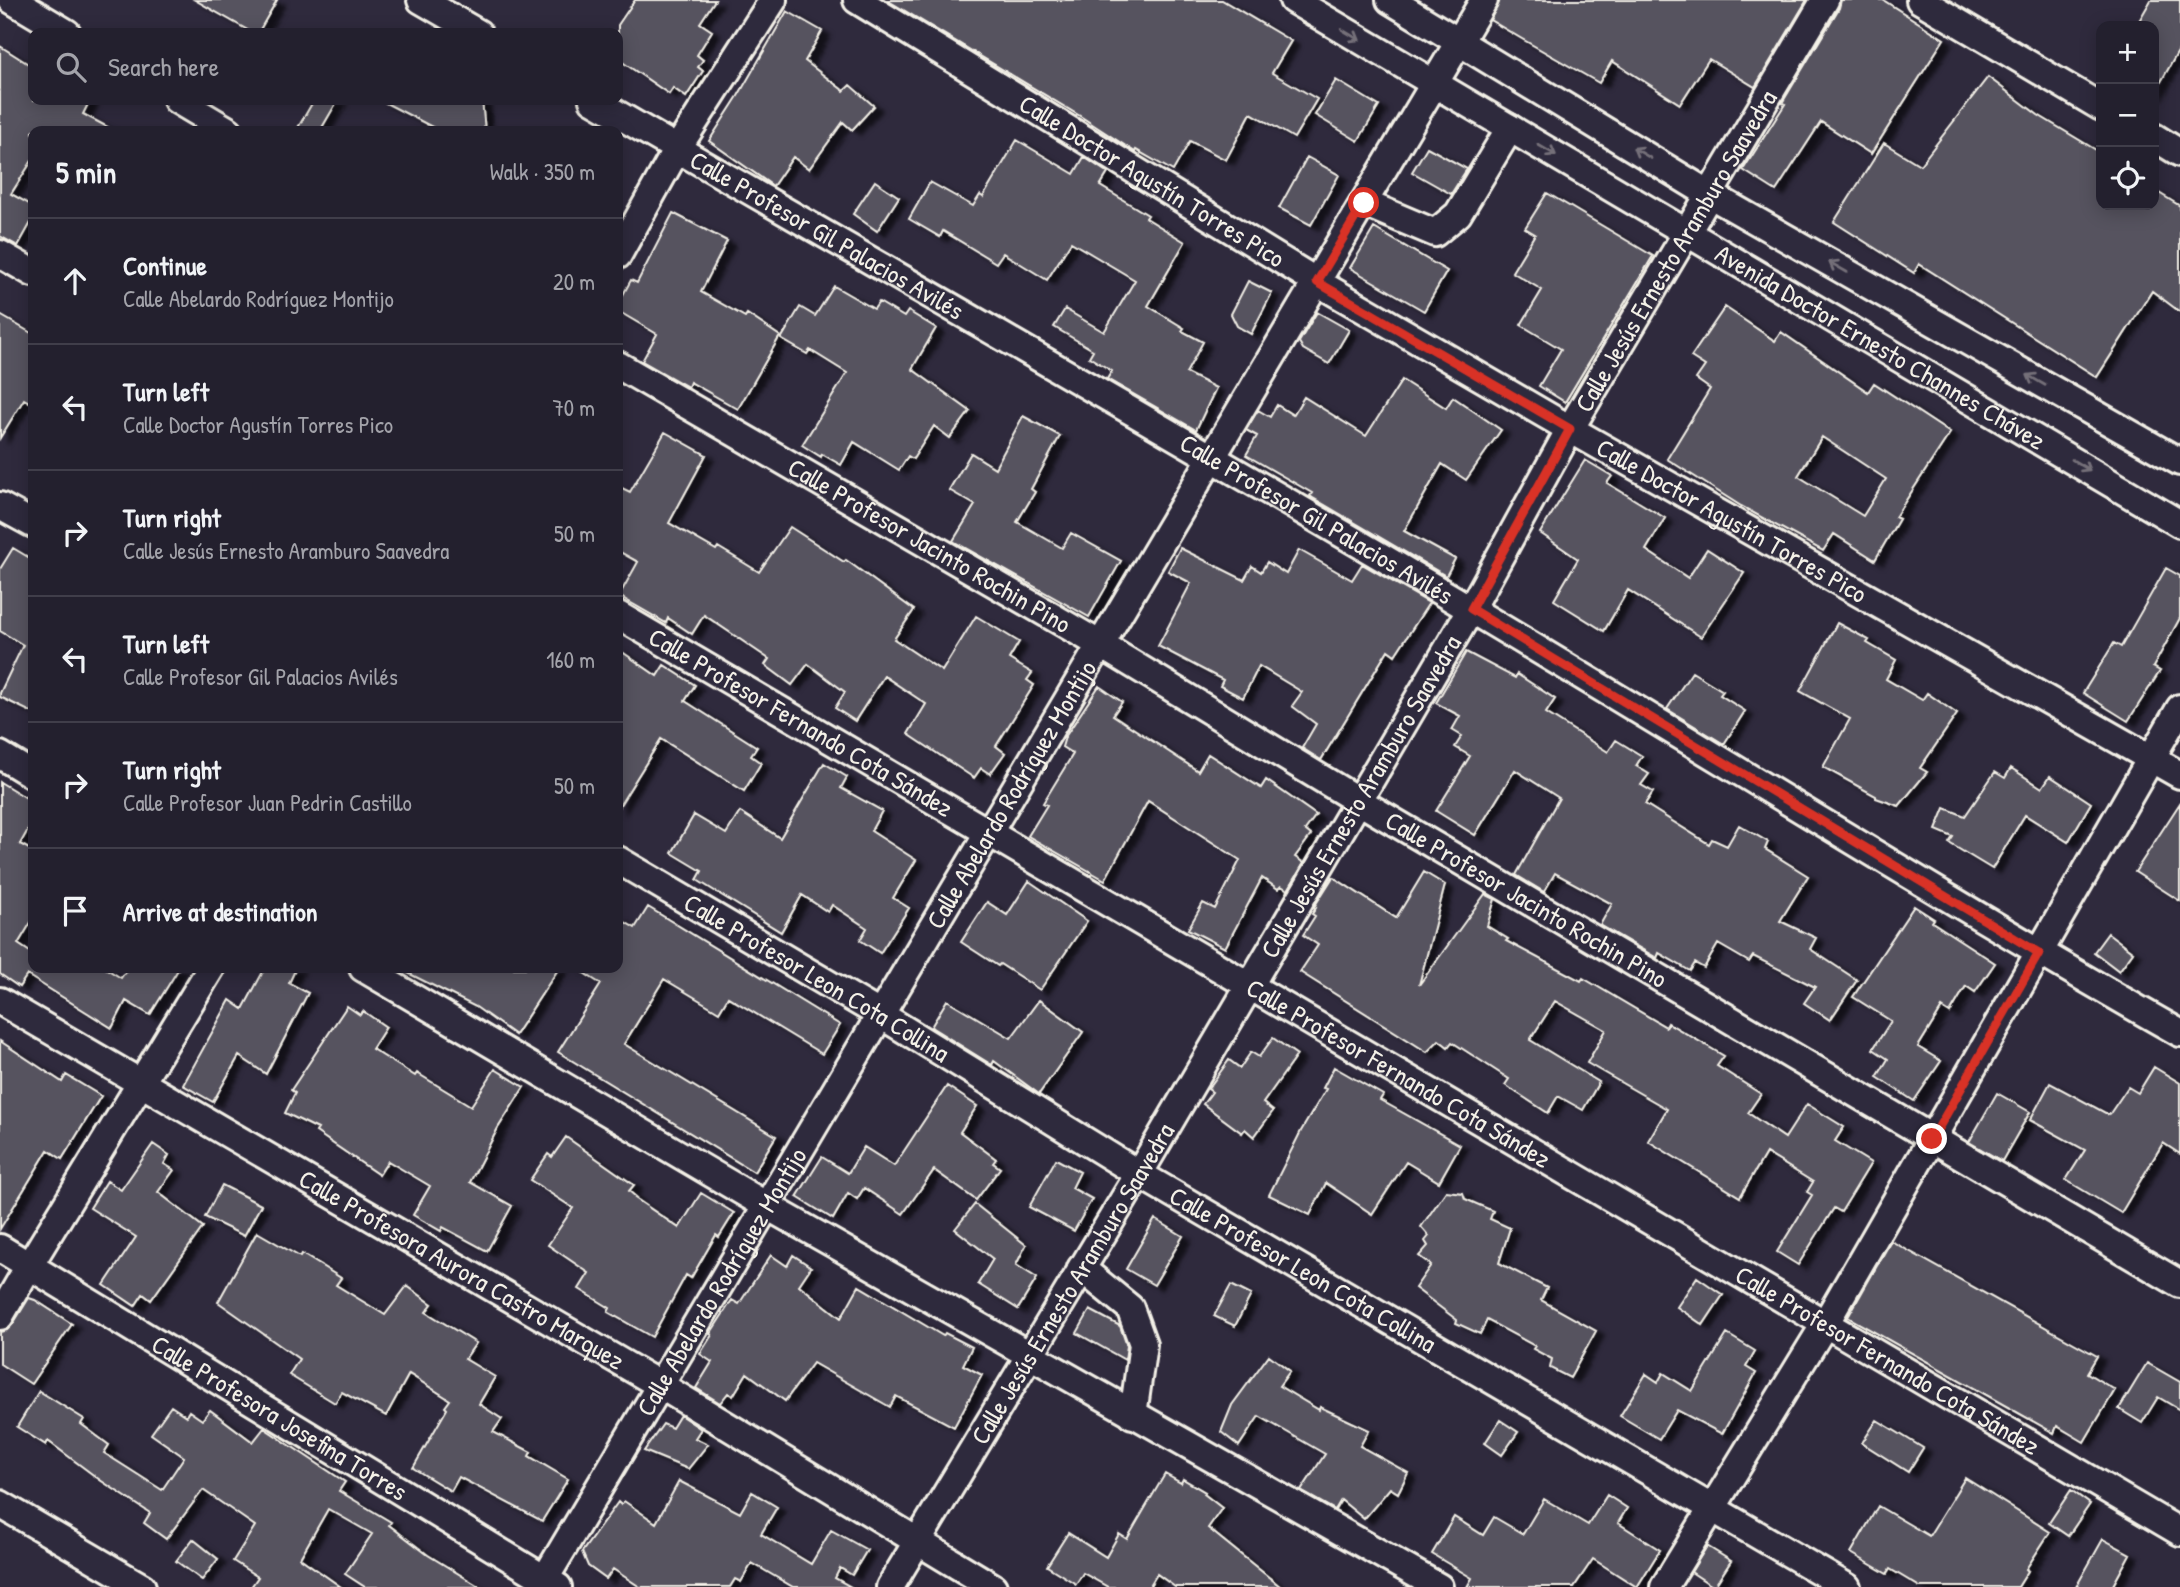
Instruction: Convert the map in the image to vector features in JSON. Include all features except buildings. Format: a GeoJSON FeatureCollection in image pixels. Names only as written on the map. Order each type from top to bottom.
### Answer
{"type":"FeatureCollection","features":[{"type":"Feature","properties":{"kind":"street"},"geometry":{"type":"LineString","coordinates":[[12,0],[59,28]]}},
{"type":"Feature","properties":{"kind":"street"},"geometry":{"type":"LineString","coordinates":[[421,0],[469,28]]}},
{"type":"Feature","properties":{"kind":"street"},"geometry":{"type":"LineString","coordinates":[[623,246],[677,149],[773,0]]}},
{"type":"Feature","properties":{"kind":"street","name":"Calle Doctor Agustín Torres Pico"},"geometry":{"type":"LineString","coordinates":[[857,0],[1317,282],[1570,429],[2180,775]]}},
{"type":"Feature","properties":{"kind":"street","name":"Avenida Doctor Ernesto Channes Chávez"},"geometry":{"type":"LineString","coordinates":[[1293,0],[2180,524]]}},
{"type":"Feature","properties":{"kind":"street","name":"Avenida Doctor Ernesto Channes Chávez"},"geometry":{"type":"LineString","coordinates":[[1390,0],[1709,194],[2180,463]]}},
{"type":"Feature","properties":{"kind":"street","name":"Calle Abelardo Rodríguez Montijo"},"geometry":{"type":"LineString","coordinates":[[547,1584],[660,1385],[1484,0]]}},
{"type":"Feature","properties":{"kind":"street","name":"Calle Jesús Ernesto Aramburo Saavedra"},"geometry":{"type":"LineString","coordinates":[[890,1587],[1139,1174],[1471,609],[1570,429],[1825,0]]}},
{"type":"Feature","properties":{"kind":"street"},"geometry":{"type":"LineString","coordinates":[[1920,0],[2096,104]]}},
{"type":"Feature","properties":{"kind":"street"},"geometry":{"type":"LineString","coordinates":[[185,105],[221,126]]}},
{"type":"Feature","properties":{"kind":"street","name":"Calle Profesor Gil Palacios Avilés"},"geometry":{"type":"LineString","coordinates":[[602,105],[1213,457],[1471,609],[2039,953],[2180,1033]]}},
{"type":"Feature","properties":{"kind":"street"},"geometry":{"type":"LineString","coordinates":[[1364,203],[1435,233],[1458,214],[1510,128]]}},
{"type":"Feature","properties":{"kind":"street"},"geometry":{"type":"LineString","coordinates":[[2159,141],[2180,153]]}},
{"type":"Feature","properties":{"kind":"street"},"geometry":{"type":"LineString","coordinates":[[0,254],[28,271]]}},
{"type":"Feature","properties":{"kind":"street","name":"Calle Profesor Jacinto Rochin Pino"},"geometry":{"type":"LineString","coordinates":[[623,368],[1101,645],[1357,800],[2180,1284]]}},
{"type":"Feature","properties":{"kind":"street"},"geometry":{"type":"LineString","coordinates":[[0,506],[28,521]]}},
{"type":"Feature","properties":{"kind":"street","name":"Calle Profesor Fernando Cota Sández"},"geometry":{"type":"LineString","coordinates":[[623,618],[2180,1532]]}},
{"type":"Feature","properties":{"kind":"street"},"geometry":{"type":"LineString","coordinates":[[1664,1587],[1825,1324],[2180,708]]}},
{"type":"Feature","properties":{"kind":"street"},"geometry":{"type":"LineString","coordinates":[[0,755],[28,772]]}},
{"type":"Feature","properties":{"kind":"street","name":"Calle Profesor Leon Cota Collina"},"geometry":{"type":"LineString","coordinates":[[623,863],[881,1015],[1139,1174],[1847,1587]]}},
{"type":"Feature","properties":{"kind":"street"},"geometry":{"type":"LineString","coordinates":[[0,1317],[208,973]]}},
{"type":"Feature","properties":{"kind":"street"},"geometry":{"type":"LineString","coordinates":[[371,973],[767,1206],[1439,1587]]}},
{"type":"Feature","properties":{"kind":"street","name":"Calle Profesora Aurora Castro Marquez"},"geometry":{"type":"LineString","coordinates":[[0,1001],[660,1385],[993,1587]]}},
{"type":"Feature","properties":{"kind":"street","name":"Calle Profesora Josefina Torres"},"geometry":{"type":"LineString","coordinates":[[0,1248],[547,1584]]}},
{"type":"Feature","properties":{"kind":"street"},"geometry":{"type":"LineString","coordinates":[[1081,1268],[1130,1308],[1136,1323],[1143,1345],[1133,1415]]}},
{"type":"Feature","properties":{"kind":"street"},"geometry":{"type":"LineString","coordinates":[[0,1504],[142,1587]]}},
{"type":"Feature","properties":{"kind":"route"},"geometry":{"type":"LineString","coordinates":[[1364,203],[1317,282],[1570,429],[1471,609],[2039,953],[1932,1139]]}}]}
